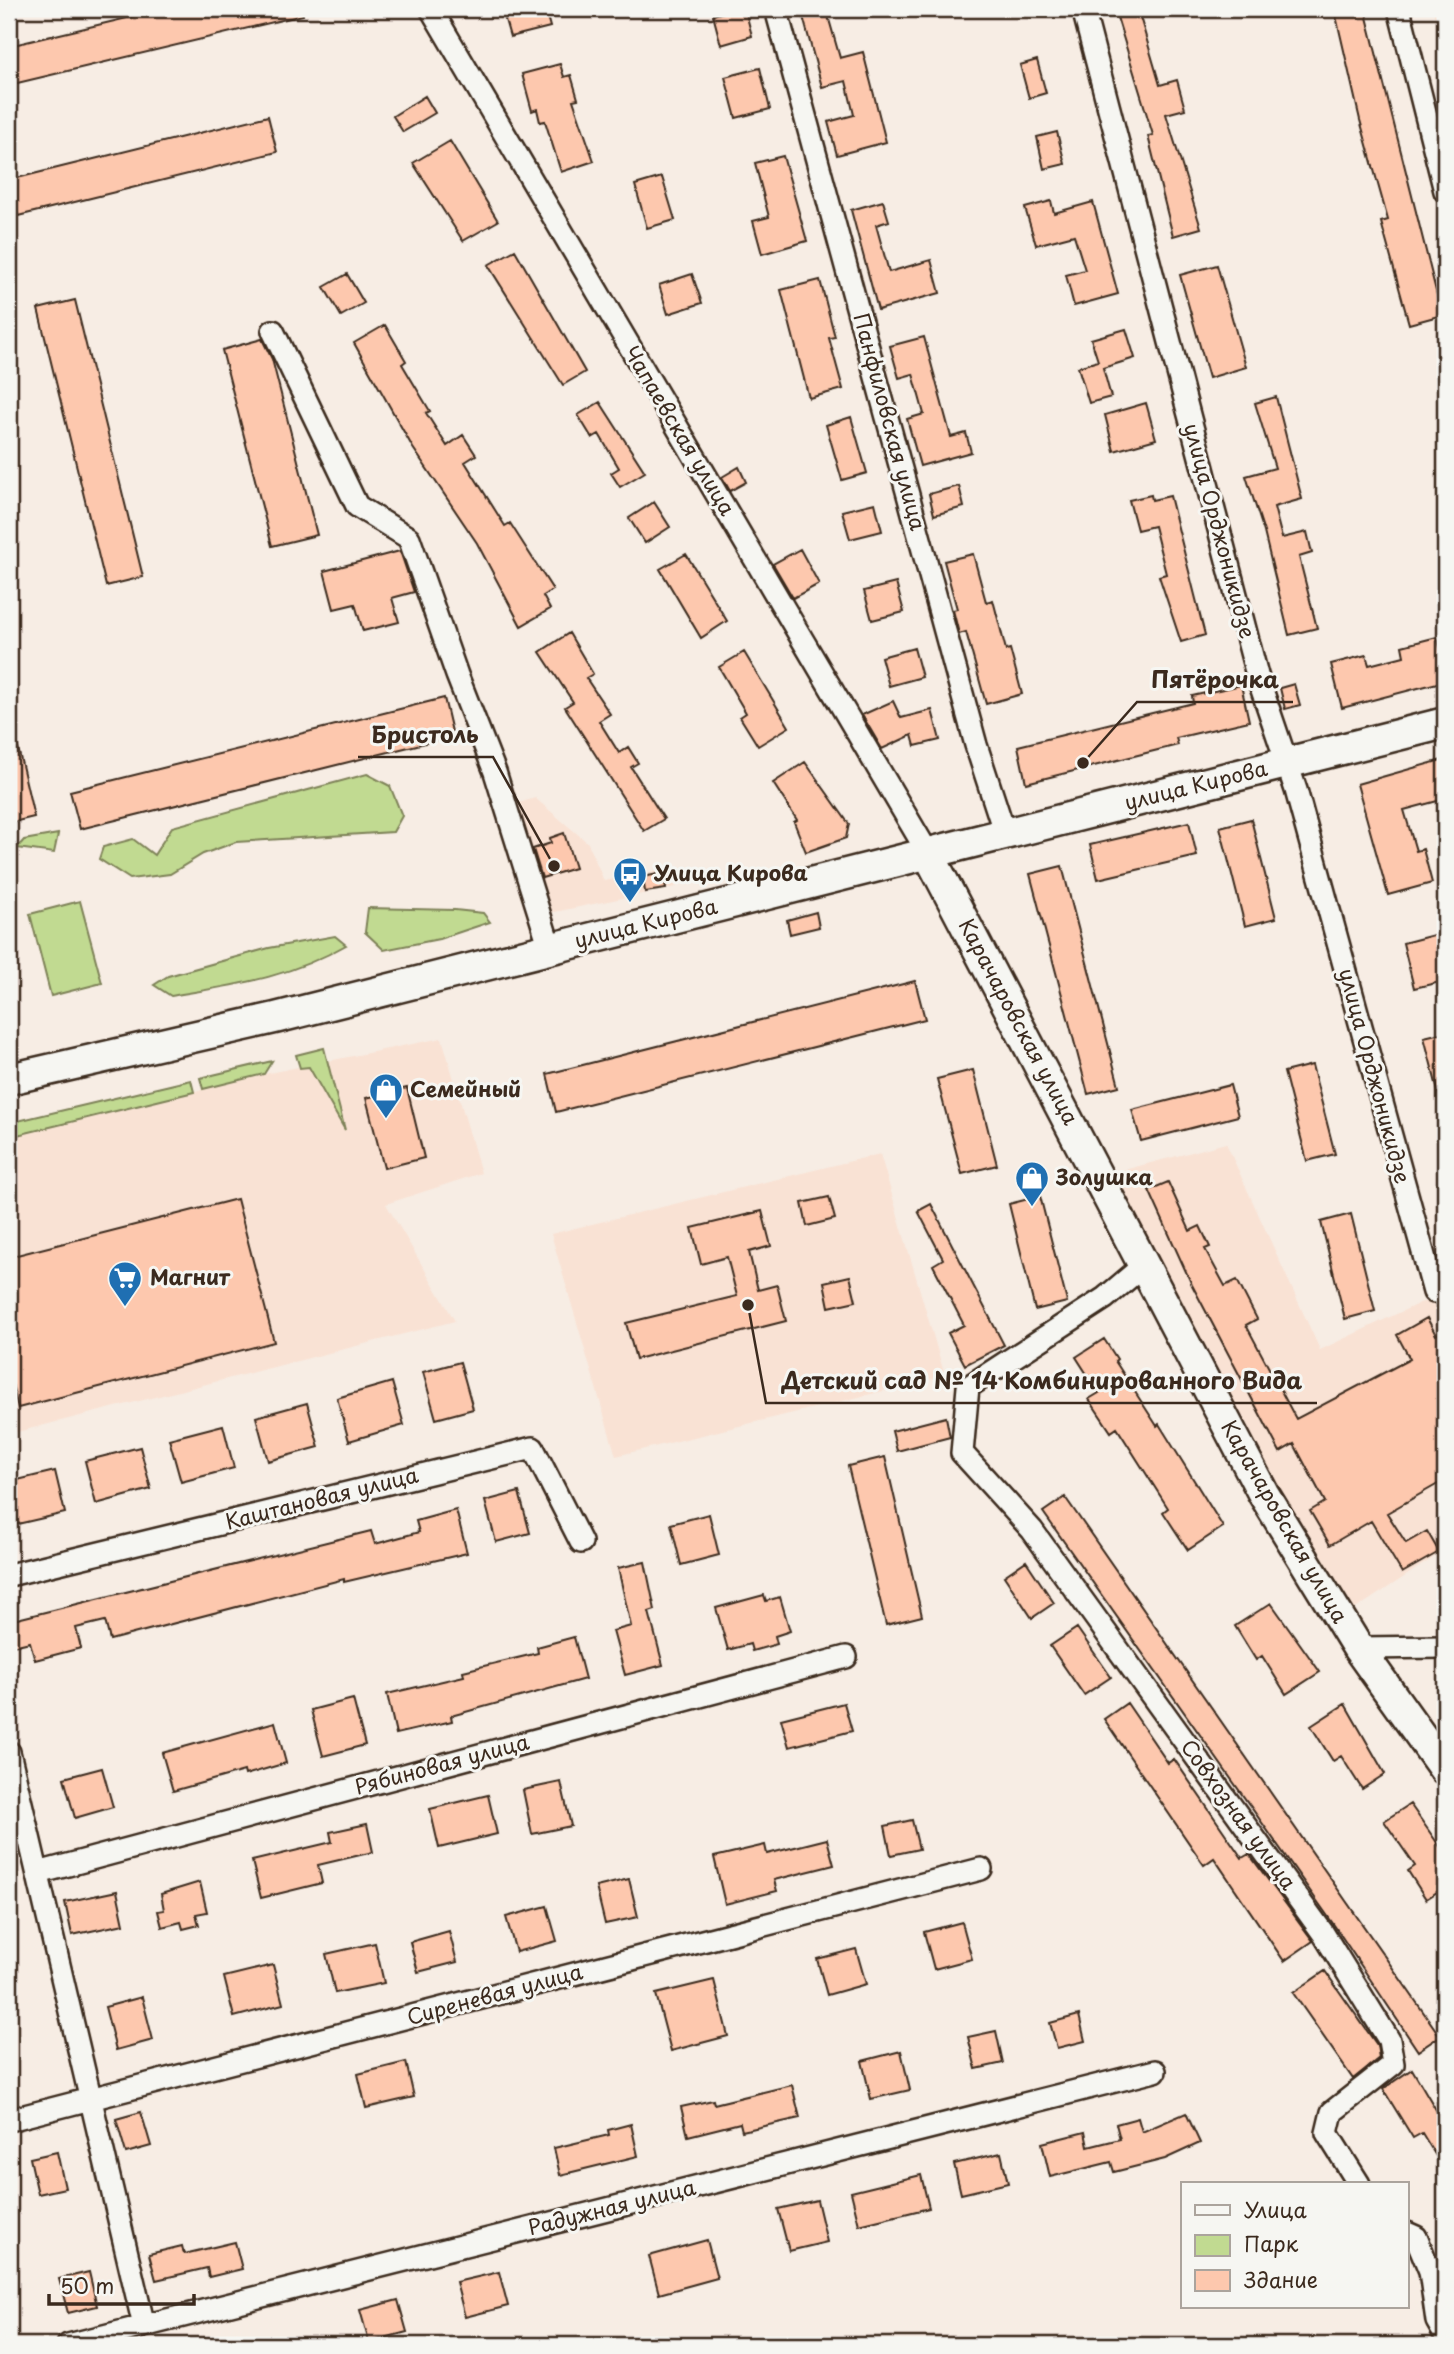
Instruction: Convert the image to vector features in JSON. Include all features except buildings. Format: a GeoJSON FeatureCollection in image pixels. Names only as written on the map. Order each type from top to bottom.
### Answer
{"type":"FeatureCollection","features":[{"type":"Feature","properties":{"kind":"street","name":"Чапаевская улица"},"geometry":{"type":"LineString","coordinates":[[431,9],[928,853]]}},
{"type":"Feature","properties":{"kind":"street","name":"Панфиловская улица"},"geometry":{"type":"LineString","coordinates":[[776,9],[976,746],[1004,834]]}},
{"type":"Feature","properties":{"kind":"street","name":"улица Орджоникидзе"},"geometry":{"type":"LineString","coordinates":[[1083,9],[1257,675],[1286,763],[1434,1292]]}},
{"type":"Feature","properties":{"kind":"street"},"geometry":{"type":"LineString","coordinates":[[1399,9],[1445,191]]}},
{"type":"Feature","properties":{"kind":"street"},"geometry":{"type":"LineString","coordinates":[[273,331],[357,506],[410,538],[457,675],[495,772],[550,948]]}},
{"type":"Feature","properties":{"kind":"street","name":"улица Кирова"},"geometry":{"type":"LineString","coordinates":[[9,1079],[275,1018],[1445,723]]}},
{"type":"Feature","properties":{"kind":"street","name":"Карачаровская улица"},"geometry":{"type":"LineString","coordinates":[[928,853],[1264,1493],[1357,1648],[1445,1770]]}},
{"type":"Feature","properties":{"kind":"street","name":"Совхозная улица"},"geometry":{"type":"LineString","coordinates":[[1144,1265],[1105,1298],[968,1387],[962,1453],[1032,1530],[1324,1933],[1389,2040],[1393,2064],[1332,2112],[1327,2133],[1358,2182]]}},
{"type":"Feature","properties":{"kind":"street","name":"Каштановая улица"},"geometry":{"type":"LineString","coordinates":[[9,1575],[533,1448],[581,1542]]}},
{"type":"Feature","properties":{"kind":"street"},"geometry":{"type":"LineString","coordinates":[[1357,1648],[1445,1647]]}},
{"type":"Feature","properties":{"kind":"street","name":"Рябиновая улица"},"geometry":{"type":"LineString","coordinates":[[38,1873],[846,1657]]}},
{"type":"Feature","properties":{"kind":"street"},"geometry":{"type":"LineString","coordinates":[[9,1752],[144,2326]]}},
{"type":"Feature","properties":{"kind":"street","name":"Сиреневая улица"},"geometry":{"type":"LineString","coordinates":[[9,2120],[981,1869]]}},
{"type":"Feature","properties":{"kind":"street","name":"Радужная улица"},"geometry":{"type":"LineString","coordinates":[[68,2345],[1155,2071]]}},
{"type":"Feature","properties":{"kind":"street"},"geometry":{"type":"LineString","coordinates":[[1408,2233],[1416,2237],[1430,2271],[1437,2321],[1445,2335]]}},
{"type":"Feature","properties":{"kind":"shaded area"},"geometry":{"type":"Polygon","coordinates":[[[1433,9],[1445,9],[1445,62],[1433,9]]]}},
{"type":"Feature","properties":{"kind":"shaded area"},"geometry":{"type":"Polygon","coordinates":[[[535,798],[588,843],[604,881],[663,869],[676,887],[545,914],[512,805],[535,798]]]}},
{"type":"Feature","properties":{"kind":"shaded area"},"geometry":{"type":"Polygon","coordinates":[[[442,1038],[481,1173],[386,1204],[455,1321],[9,1434],[9,1137],[264,1074],[442,1038]]]}},
{"type":"Feature","properties":{"kind":"shaded area"},"geometry":{"type":"Polygon","coordinates":[[[1226,1143],[1320,1350],[1422,1302],[1445,1301],[1445,1550],[1348,1614],[1319,1574],[1109,1174],[1226,1143]]]}},
{"type":"Feature","properties":{"kind":"shaded area"},"geometry":{"type":"Polygon","coordinates":[[[880,1154],[945,1376],[616,1456],[551,1234],[880,1154]]]}},
{"type":"Feature","properties":{"kind":"green space"},"geometry":{"type":"Polygon","coordinates":[[[367,774],[390,786],[402,816],[393,832],[236,842],[203,854],[170,874],[130,879],[99,859],[103,847],[133,839],[154,855],[172,827],[367,774]]]}},
{"type":"Feature","properties":{"kind":"green space"},"geometry":{"type":"Polygon","coordinates":[[[58,834],[54,853],[17,848],[24,840],[58,834]]]}},
{"type":"Feature","properties":{"kind":"green space"},"geometry":{"type":"Polygon","coordinates":[[[80,901],[102,983],[51,996],[30,914],[80,901]]]}},
{"type":"Feature","properties":{"kind":"green space"},"geometry":{"type":"Polygon","coordinates":[[[368,908],[483,913],[490,922],[439,939],[384,950],[365,932],[368,908]]]}},
{"type":"Feature","properties":{"kind":"green space"},"geometry":{"type":"Polygon","coordinates":[[[335,936],[346,945],[304,965],[261,979],[171,996],[154,985],[168,976],[269,948],[335,936]]]}},
{"type":"Feature","properties":{"kind":"green space"},"geometry":{"type":"Polygon","coordinates":[[[324,1048],[345,1130],[309,1067],[300,1068],[296,1055],[324,1048]]]}},
{"type":"Feature","properties":{"kind":"green space"},"geometry":{"type":"Polygon","coordinates":[[[272,1061],[264,1074],[203,1089],[200,1078],[272,1061]]]}},
{"type":"Feature","properties":{"kind":"green space"},"geometry":{"type":"Polygon","coordinates":[[[191,1080],[194,1092],[9,1137],[9,1123],[191,1080]]]}},
{"type":"Feature","properties":{"kind":"place","name":"Пятёрочка"},"geometry":{"type":"Point","coordinates":[1083,763]}},
{"type":"Feature","properties":{"kind":"place","name":"Бристоль"},"geometry":{"type":"Point","coordinates":[554,866]}},
{"type":"Feature","properties":{"kind":"place","name":"Улица Кирова"},"geometry":{"type":"Point","coordinates":[630,904]}},
{"type":"Feature","properties":{"kind":"place","name":"Семейный"},"geometry":{"type":"Point","coordinates":[386,1120]}},
{"type":"Feature","properties":{"kind":"place","name":"Золушка"},"geometry":{"type":"Point","coordinates":[1032,1208]}},
{"type":"Feature","properties":{"kind":"place","name":"Детский сад № 14 Комбинированного Вида"},"geometry":{"type":"Point","coordinates":[748,1305]}},
{"type":"Feature","properties":{"kind":"place","name":"Магнит"},"geometry":{"type":"Point","coordinates":[125,1308]}}]}
